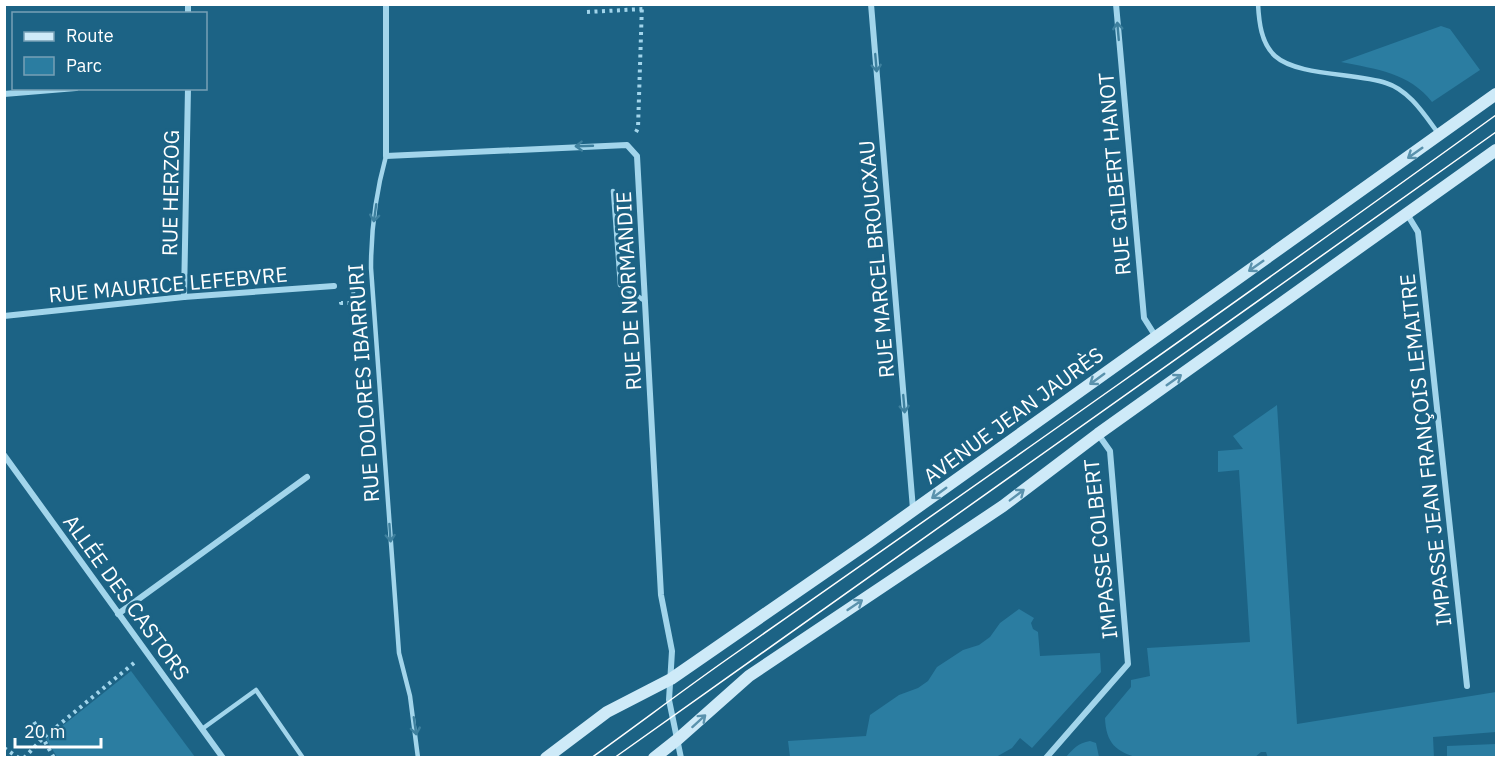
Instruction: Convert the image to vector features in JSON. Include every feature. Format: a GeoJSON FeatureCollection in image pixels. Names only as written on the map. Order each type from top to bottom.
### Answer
{"type":"FeatureCollection","features":[{"type":"Feature","properties":{"kind":"street","name":"RUE DOLORES IBARRURI"},"geometry":{"type":"LineString","coordinates":[[386,4],[386,156]]}},
{"type":"Feature","properties":{"kind":"street","name":"RUE MARCEL BROUCXAU"},"geometry":{"type":"LineString","coordinates":[[871,4],[914,511]]}},
{"type":"Feature","properties":{"kind":"street","name":"RUE GILBERT HANOT"},"geometry":{"type":"LineString","coordinates":[[1116,4],[1144,318],[1156,337]]}},
{"type":"Feature","properties":{"kind":"street"},"geometry":{"type":"LineString","coordinates":[[4,94],[52,90]]}},
{"type":"Feature","properties":{"kind":"street","name":"RUE HERZOG"},"geometry":{"type":"LineString","coordinates":[[184,297],[189,90]]}},
{"type":"Feature","properties":{"kind":"street","name":"AVENUE JEAN JAURÈS"},"geometry":{"type":"LineString","coordinates":[[546,758],[607,712],[671,679],[914,511],[1497,94]]}},
{"type":"Feature","properties":{"kind":"street"},"geometry":{"type":"LineString","coordinates":[[386,156],[627,145]]}},
{"type":"Feature","properties":{"kind":"street","name":"RUE DE NORMANDIE"},"geometry":{"type":"LineString","coordinates":[[627,145],[637,156],[661,595],[672,651],[669,700],[681,758]]}},
{"type":"Feature","properties":{"kind":"street"},"geometry":{"type":"LineString","coordinates":[[654,758],[749,676],[1003,506],[1098,434],[1497,150]]}},
{"type":"Feature","properties":{"kind":"street","name":"IMPASSE JEAN FRANÇOIS LEMAITRE"},"geometry":{"type":"LineString","coordinates":[[1407,214],[1418,232],[1467,686]]}},
{"type":"Feature","properties":{"kind":"street","name":"RUE MAURICE LEFEBVRE"},"geometry":{"type":"LineString","coordinates":[[4,316],[184,297],[334,286]]}},
{"type":"Feature","properties":{"kind":"street","name":"IMPASSE COLBERT"},"geometry":{"type":"LineString","coordinates":[[1046,758],[1128,664],[1110,451],[1098,434]]}},
{"type":"Feature","properties":{"kind":"street","name":"ALLÉE DES CASTORS"},"geometry":{"type":"LineString","coordinates":[[4,455],[223,758]]}},
{"type":"Feature","properties":{"kind":"street"},"geometry":{"type":"LineString","coordinates":[[118,614],[308,477]]}},
{"type":"Feature","properties":{"kind":"lane"},"geometry":{"type":"LineString","coordinates":[[1258,4],[1260,24],[1266,44],[1275,56],[1290,65],[1386,83],[1412,100],[1440,135]]}},
{"type":"Feature","properties":{"kind":"lane","name":"RUE DOLORES IBARRURI"},"geometry":{"type":"LineString","coordinates":[[386,156],[380,177],[371,241],[371,268],[399,653],[410,696],[418,758]]}},
{"type":"Feature","properties":{"kind":"lane"},"geometry":{"type":"LineString","coordinates":[[613,191],[620,285],[645,301]]}},
{"type":"Feature","properties":{"kind":"lane"},"geometry":{"type":"LineString","coordinates":[[202,729],[256,690],[303,758]]}},
{"type":"Feature","properties":{"kind":"path"},"geometry":{"type":"LineString","coordinates":[[587,12],[643,7],[638,128],[627,145]]}},
{"type":"Feature","properties":{"kind":"path"},"geometry":{"type":"LineString","coordinates":[[4,748],[21,758],[147,653]]}},
{"type":"Feature","properties":{"kind":"path"},"geometry":{"type":"LineString","coordinates":[[34,722],[54,758]]}},
{"type":"Feature","properties":{"kind":"green space"},"geometry":{"type":"Polygon","coordinates":[[[1441,26],[1450,29],[1480,70],[1432,102],[1423,92],[1403,78],[1341,62],[1441,26]]]}},
{"type":"Feature","properties":{"kind":"green space"},"geometry":{"type":"Polygon","coordinates":[[[1277,405],[1297,724],[1496,692],[1496,732],[1433,737],[1434,758],[1268,758],[1266,752],[1261,752],[1254,758],[1139,758],[1124,753],[1110,740],[1105,718],[1131,687],[1131,680],[1150,676],[1147,648],[1250,642],[1239,470],[1218,472],[1218,451],[1243,449],[1233,436],[1277,405]]]}},
{"type":"Feature","properties":{"kind":"green space"},"geometry":{"type":"Polygon","coordinates":[[[1019,609],[1034,618],[1031,623],[1033,629],[1038,632],[1040,656],[1100,653],[1101,672],[1032,748],[1020,738],[1012,748],[996,757],[790,757],[788,741],[866,736],[870,715],[899,695],[918,688],[928,681],[937,667],[963,650],[979,645],[990,637],[1000,623],[1019,609]]]}},
{"type":"Feature","properties":{"kind":"green space"},"geometry":{"type":"Polygon","coordinates":[[[131,671],[195,757],[57,757],[46,739],[131,671]]]}},
{"type":"Feature","properties":{"kind":"green space"},"geometry":{"type":"Polygon","coordinates":[[[1090,741],[1096,743],[1099,757],[1066,757],[1079,745],[1090,741]]]}},
{"type":"Feature","properties":{"kind":"green space"},"geometry":{"type":"Polygon","coordinates":[[[1496,744],[1496,757],[1447,757],[1447,746],[1496,744]]]}},
{"type":"Feature","properties":{"kind":"tram line"},"geometry":{"type":"LineString","coordinates":[[591,758],[1496,115]]}},
{"type":"Feature","properties":{"kind":"tram line"},"geometry":{"type":"LineString","coordinates":[[614,758],[1496,132]]}}]}
